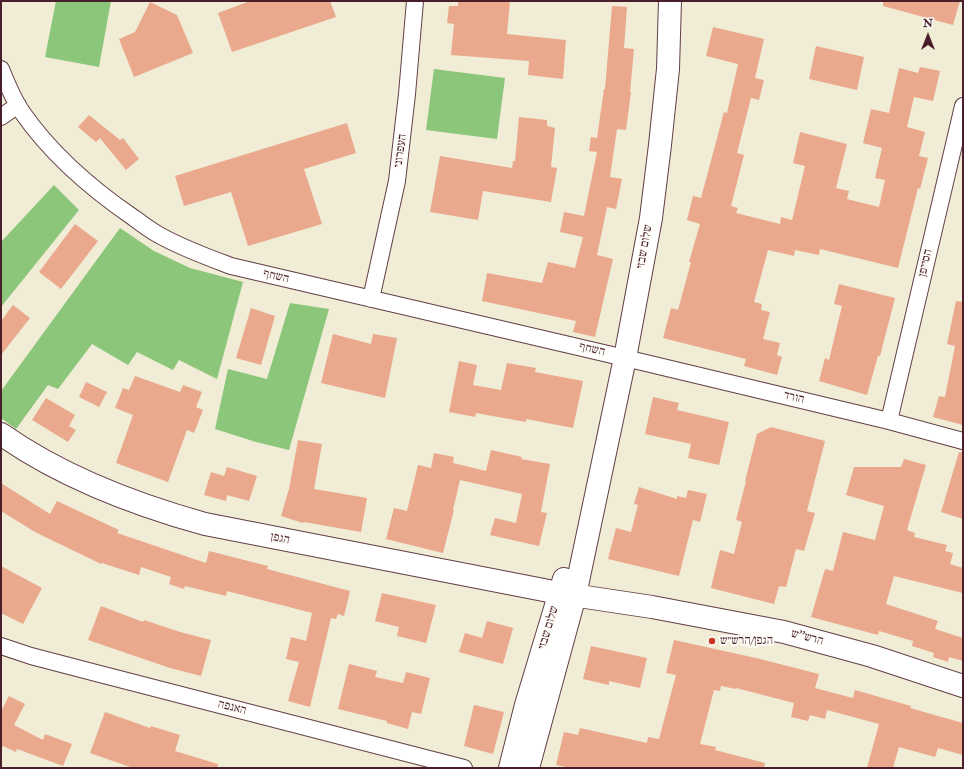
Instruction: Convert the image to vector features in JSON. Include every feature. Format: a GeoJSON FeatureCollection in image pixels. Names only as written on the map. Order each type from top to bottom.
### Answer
{"type":"FeatureCollection","features":[{"type":"Feature","properties":{"kind":"street","name":"העפרוני"},"geometry":{"type":"LineString","coordinates":[[371,299],[397,181],[407,94],[415,1]]}},
{"type":"Feature","properties":{"kind":"street","name":"שלום שבזי"},"geometry":{"type":"LineString","coordinates":[[528,768],[567,594],[597,490],[625,358],[651,218],[668,69],[670,1]]}},
{"type":"Feature","properties":{"kind":"street","name":"השחף"},"geometry":{"type":"LineString","coordinates":[[1,69],[21,112],[42,138],[80,177],[109,201],[158,234],[192,252],[232,266],[625,358]]}},
{"type":"Feature","properties":{"kind":"street"},"geometry":{"type":"LineString","coordinates":[[1,117],[18,105]]}},
{"type":"Feature","properties":{"kind":"street","name":"הסייפן"},"geometry":{"type":"LineString","coordinates":[[889,421],[963,106]]}},
{"type":"Feature","properties":{"kind":"street","name":"הורד"},"geometry":{"type":"LineString","coordinates":[[625,358],[889,421],[963,441]]}},
{"type":"Feature","properties":{"kind":"street","name":"הגפן"},"geometry":{"type":"LineString","coordinates":[[1,434],[47,462],[90,484],[164,513],[246,533],[567,594]]}},
{"type":"Feature","properties":{"kind":"street","name":"שלום שבזי"},"geometry":{"type":"LineString","coordinates":[[510,768],[526,705],[567,594]]}},
{"type":"Feature","properties":{"kind":"street","name":"הרש''ש"},"geometry":{"type":"LineString","coordinates":[[567,594],[660,608],[799,636],[872,656],[963,686]]}},
{"type":"Feature","properties":{"kind":"street","name":"האנפה"},"geometry":{"type":"LineString","coordinates":[[1,646],[31,656],[464,768]]}},
{"type":"Feature","properties":{"kind":"green space"},"geometry":{"type":"Polygon","coordinates":[[[56,1],[111,1],[99,67],[45,57],[56,1]]]}},
{"type":"Feature","properties":{"kind":"green space"},"geometry":{"type":"Polygon","coordinates":[[[434,69],[505,78],[497,139],[426,130],[434,69]]]}},
{"type":"Feature","properties":{"kind":"green space"},"geometry":{"type":"Polygon","coordinates":[[[54,185],[79,210],[1,307],[1,242],[54,185]]]}},
{"type":"Feature","properties":{"kind":"green space"},"geometry":{"type":"Polygon","coordinates":[[[120,228],[154,251],[190,268],[243,282],[217,379],[179,360],[173,370],[137,352],[128,365],[92,344],[58,389],[48,385],[16,429],[1,418],[1,391],[120,228]]]}},
{"type":"Feature","properties":{"kind":"green space"},"geometry":{"type":"Polygon","coordinates":[[[290,303],[329,309],[289,450],[256,442],[215,429],[228,369],[267,379],[290,303]]]}},
{"type":"Feature","properties":{"kind":"building"},"geometry":{"type":"Polygon","coordinates":[[[250,1],[330,1],[336,17],[232,52],[218,13],[250,1]]]}},
{"type":"Feature","properties":{"kind":"building"},"geometry":{"type":"Polygon","coordinates":[[[458,1],[510,1],[507,34],[566,40],[563,79],[528,75],[529,61],[451,55],[454,24],[447,23],[449,6],[458,6],[458,1]]]}},
{"type":"Feature","properties":{"kind":"building"},"geometry":{"type":"Polygon","coordinates":[[[883,1],[960,1],[953,25],[883,6],[883,1]]]}},
{"type":"Feature","properties":{"kind":"building"},"geometry":{"type":"Polygon","coordinates":[[[150,2],[177,15],[193,53],[134,77],[119,39],[135,32],[150,2]]]}},
{"type":"Feature","properties":{"kind":"building"},"geometry":{"type":"Polygon","coordinates":[[[612,6],[627,7],[624,48],[634,49],[631,92],[626,130],[617,129],[610,177],[622,179],[616,209],[607,207],[597,255],[613,259],[595,337],[573,332],[576,321],[482,301],[487,273],[542,283],[548,262],[575,268],[583,237],[560,232],[564,212],[584,216],[597,152],[589,151],[591,137],[597,138],[605,89],[612,6]]]}},
{"type":"Feature","properties":{"kind":"building"},"geometry":{"type":"Polygon","coordinates":[[[713,27],[764,39],[755,78],[764,80],[759,100],[751,98],[737,153],[744,155],[731,206],[738,208],[736,213],[780,224],[781,217],[792,220],[805,166],[793,163],[800,132],[847,144],[836,188],[849,191],[847,199],[879,207],[885,180],[875,178],[882,148],[863,143],[871,109],[889,113],[899,68],[918,73],[920,67],[940,71],[933,101],[914,97],[907,127],[925,132],[919,156],[928,158],[920,189],[918,188],[898,268],[820,249],[819,255],[795,250],[794,256],[768,250],[754,302],[762,304],[761,310],[770,312],[763,339],[780,343],[777,355],[782,357],[777,375],[744,366],[746,359],[663,338],[671,308],[678,310],[691,262],[689,262],[700,224],[687,220],[693,196],[701,198],[724,112],[727,113],[738,64],[706,56],[713,27]]]}},
{"type":"Feature","properties":{"kind":"building"},"geometry":{"type":"Polygon","coordinates":[[[816,46],[864,57],[857,90],[809,79],[816,46]]]}},
{"type":"Feature","properties":{"kind":"building"},"geometry":{"type":"Polygon","coordinates":[[[89,115],[120,140],[123,138],[139,159],[126,170],[100,138],[96,142],[78,127],[89,115]]]}},
{"type":"Feature","properties":{"kind":"building"},"geometry":{"type":"Polygon","coordinates":[[[519,117],[547,120],[547,126],[555,128],[551,167],[557,168],[551,202],[483,191],[478,220],[430,212],[440,156],[512,168],[513,161],[515,161],[519,117]]]}},
{"type":"Feature","properties":{"kind":"building"},"geometry":{"type":"Polygon","coordinates":[[[347,123],[356,153],[304,169],[322,224],[248,246],[231,192],[184,206],[175,176],[347,123]]]}},
{"type":"Feature","properties":{"kind":"building"},"geometry":{"type":"Polygon","coordinates":[[[75,224],[98,241],[61,289],[39,272],[75,224]]]}},
{"type":"Feature","properties":{"kind":"building"},"geometry":{"type":"Polygon","coordinates":[[[839,284],[895,298],[880,356],[878,356],[867,395],[819,381],[825,358],[829,360],[842,306],[834,304],[839,284]]]}},
{"type":"Feature","properties":{"kind":"building"},"geometry":{"type":"Polygon","coordinates":[[[956,301],[963,302],[963,425],[933,417],[939,396],[945,397],[955,346],[947,344],[956,301]]]}},
{"type":"Feature","properties":{"kind":"building"},"geometry":{"type":"Polygon","coordinates":[[[13,305],[30,318],[1,355],[1,321],[13,305]]]}},
{"type":"Feature","properties":{"kind":"building"},"geometry":{"type":"Polygon","coordinates":[[[251,308],[275,316],[261,365],[236,358],[251,308]]]}},
{"type":"Feature","properties":{"kind":"building"},"geometry":{"type":"Polygon","coordinates":[[[333,334],[371,344],[373,334],[397,338],[385,398],[321,383],[333,334]]]}},
{"type":"Feature","properties":{"kind":"building"},"geometry":{"type":"Polygon","coordinates":[[[459,361],[477,365],[473,385],[501,390],[507,363],[536,368],[535,372],[583,381],[573,428],[526,419],[526,422],[476,413],[475,417],[449,412],[459,361]]]}},
{"type":"Feature","properties":{"kind":"building"},"geometry":{"type":"Polygon","coordinates":[[[135,376],[180,392],[183,385],[202,392],[196,407],[203,410],[194,433],[187,430],[168,482],[116,463],[133,415],[115,408],[123,388],[129,390],[135,376]]]}},
{"type":"Feature","properties":{"kind":"building"},"geometry":{"type":"Polygon","coordinates":[[[86,382],[107,392],[99,407],[79,397],[86,382]]]}},
{"type":"Feature","properties":{"kind":"building"},"geometry":{"type":"Polygon","coordinates":[[[653,397],[679,403],[677,410],[729,422],[719,465],[688,458],[691,444],[645,434],[653,397]]]}},
{"type":"Feature","properties":{"kind":"building"},"geometry":{"type":"Polygon","coordinates":[[[46,398],[75,415],[69,426],[76,430],[68,442],[32,420],[46,398]]]}},
{"type":"Feature","properties":{"kind":"building"},"geometry":{"type":"Polygon","coordinates":[[[771,427],[825,441],[807,511],[815,513],[804,551],[796,549],[786,587],[779,586],[774,604],[711,588],[720,550],[734,554],[742,522],[736,520],[757,434],[771,427]]]}},
{"type":"Feature","properties":{"kind":"building"},"geometry":{"type":"Polygon","coordinates":[[[298,440],[322,444],[314,489],[367,498],[361,532],[303,523],[281,516],[289,489],[298,440]]]}},
{"type":"Feature","properties":{"kind":"building"},"geometry":{"type":"Polygon","coordinates":[[[491,450],[522,457],[521,459],[550,464],[541,512],[547,513],[539,546],[490,535],[495,518],[516,523],[522,494],[460,480],[443,553],[386,539],[394,508],[407,511],[418,465],[431,468],[434,453],[454,457],[453,463],[486,471],[491,450]]]}},
{"type":"Feature","properties":{"kind":"building"},"geometry":{"type":"Polygon","coordinates":[[[959,452],[963,453],[963,519],[941,512],[959,452]]]}},
{"type":"Feature","properties":{"kind":"building"},"geometry":{"type":"Polygon","coordinates":[[[904,459],[926,465],[907,530],[915,533],[914,537],[947,545],[945,551],[953,553],[950,564],[963,568],[963,593],[894,576],[886,604],[938,621],[935,629],[963,638],[963,661],[949,657],[948,662],[933,657],[934,653],[912,646],[913,641],[879,631],[878,635],[811,617],[825,569],[833,571],[843,532],[875,540],[884,506],[846,495],[854,467],[901,467],[904,459]]]}},
{"type":"Feature","properties":{"kind":"building"},"geometry":{"type":"Polygon","coordinates":[[[227,467],[257,476],[249,501],[227,495],[226,501],[204,495],[211,472],[224,476],[227,467]]]}},
{"type":"Feature","properties":{"kind":"building"},"geometry":{"type":"Polygon","coordinates":[[[1,483],[50,514],[57,501],[119,530],[117,533],[206,563],[209,551],[268,566],[267,569],[350,591],[344,616],[338,614],[336,619],[331,618],[310,707],[288,701],[299,662],[286,659],[291,637],[306,641],[312,613],[227,591],[226,596],[185,586],[184,589],[169,584],[171,577],[141,567],[139,575],[102,563],[101,564],[35,532],[1,511],[1,483]]]}},
{"type":"Feature","properties":{"kind":"building"},"geometry":{"type":"Polygon","coordinates":[[[639,487],[677,499],[677,496],[686,498],[688,490],[707,494],[700,522],[693,520],[679,576],[608,559],[616,528],[631,532],[638,505],[634,504],[639,487]]]}},
{"type":"Feature","properties":{"kind":"building"},"geometry":{"type":"Polygon","coordinates":[[[1,566],[42,588],[23,624],[1,613],[1,566]]]}},
{"type":"Feature","properties":{"kind":"building"},"geometry":{"type":"Polygon","coordinates":[[[382,593],[436,605],[426,643],[397,636],[399,627],[375,621],[382,593]]]}},
{"type":"Feature","properties":{"kind":"building"},"geometry":{"type":"Polygon","coordinates":[[[101,606],[143,622],[144,620],[180,632],[211,640],[201,676],[170,668],[88,640],[101,606]]]}},
{"type":"Feature","properties":{"kind":"building"},"geometry":{"type":"Polygon","coordinates":[[[487,621],[513,628],[503,664],[459,652],[465,633],[482,638],[487,621]]]}},
{"type":"Feature","properties":{"kind":"building"},"geometry":{"type":"Polygon","coordinates":[[[674,640],[819,674],[815,688],[853,698],[855,690],[963,723],[963,755],[938,748],[935,757],[899,747],[893,768],[867,768],[879,724],[827,710],[825,719],[810,715],[808,721],[791,717],[794,703],[736,688],[721,686],[720,691],[714,690],[700,744],[716,747],[715,750],[765,763],[764,768],[570,768],[556,765],[564,732],[578,735],[580,728],[647,743],[648,737],[659,739],[676,675],[666,673],[674,640]]]}},
{"type":"Feature","properties":{"kind":"building"},"geometry":{"type":"Polygon","coordinates":[[[591,646],[647,658],[640,688],[609,681],[609,685],[583,679],[591,646]]]}},
{"type":"Feature","properties":{"kind":"building"},"geometry":{"type":"Polygon","coordinates":[[[349,664],[377,671],[375,677],[403,683],[406,672],[430,678],[421,714],[412,712],[408,729],[387,723],[387,721],[338,709],[349,664]]]}},
{"type":"Feature","properties":{"kind":"building"},"geometry":{"type":"Polygon","coordinates":[[[9,696],[25,704],[14,725],[43,740],[45,734],[72,744],[63,766],[17,749],[16,752],[3,746],[1,750],[1,711],[9,696]]]}},
{"type":"Feature","properties":{"kind":"building"},"geometry":{"type":"Polygon","coordinates":[[[474,705],[504,712],[493,754],[464,746],[474,705]]]}},
{"type":"Feature","properties":{"kind":"building"},"geometry":{"type":"Polygon","coordinates":[[[105,712],[150,728],[151,726],[180,735],[175,751],[218,764],[217,768],[133,768],[90,753],[105,712]]]}},
{"type":"Feature","properties":{"kind":"place","name":"הגפן/הרש״ש"},"geometry":{"type":"Point","coordinates":[712,641]}}]}
